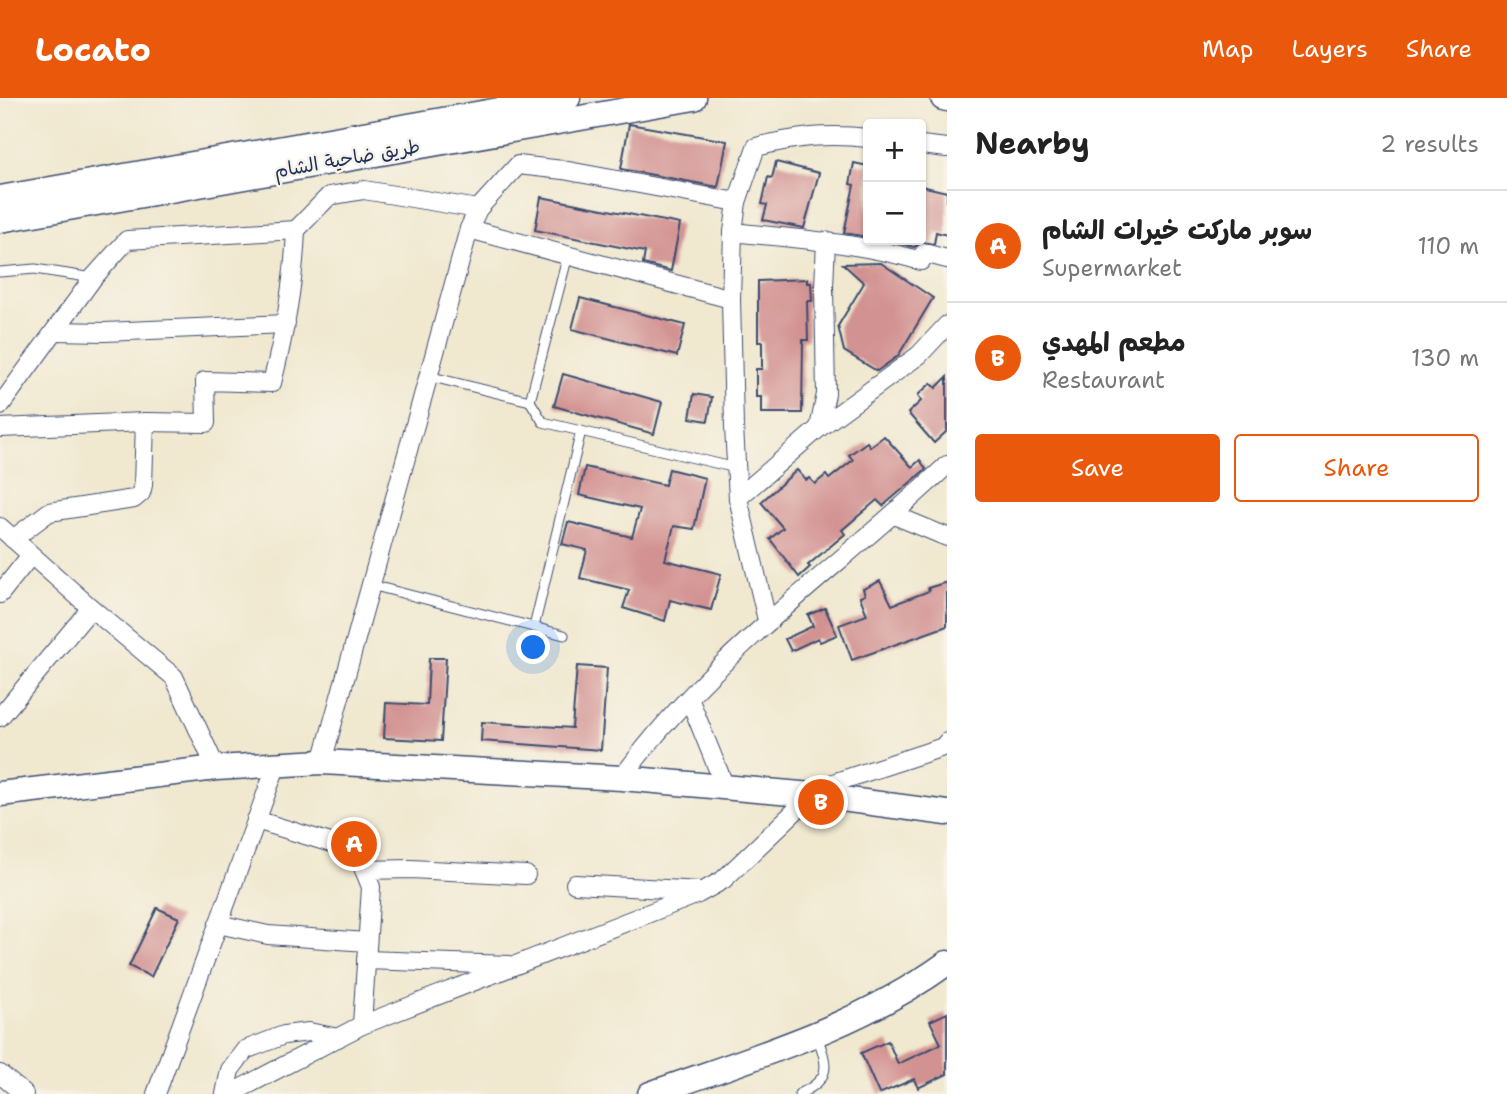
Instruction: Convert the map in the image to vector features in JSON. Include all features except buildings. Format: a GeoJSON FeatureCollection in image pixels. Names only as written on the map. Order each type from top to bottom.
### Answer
{"type":"FeatureCollection","features":[{"type":"Feature","properties":{"kind":"main road","name":"طريق ضاحية الشام"},"geometry":{"type":"LineString","coordinates":[[0,198],[568,98]]}},
{"type":"Feature","properties":{"kind":"main road","name":"طريق ضاحية الشام"},"geometry":{"type":"LineString","coordinates":[[0,220],[694,98]]}},
{"type":"Feature","properties":{"kind":"main road"},"geometry":{"type":"LineString","coordinates":[[0,794],[216,768],[322,762],[622,778],[812,795],[947,813]]}},
{"type":"Feature","properties":{"kind":"main road"},"geometry":{"type":"LineString","coordinates":[[650,1094],[817,1034],[944,971]]}},
{"type":"Feature","properties":{"kind":"street"},"geometry":{"type":"LineString","coordinates":[[767,620],[738,498],[731,299],[733,232],[737,202],[756,146],[809,136],[836,134],[863,137]]}},
{"type":"Feature","properties":{"kind":"street"},"geometry":{"type":"LineString","coordinates":[[926,146],[947,148]]}},
{"type":"Feature","properties":{"kind":"street"},"geometry":{"type":"LineString","coordinates":[[322,762],[469,229],[478,209],[518,165],[563,170],[737,202]]}},
{"type":"Feature","properties":{"kind":"street"},"geometry":{"type":"LineString","coordinates":[[0,428],[145,422],[206,423],[205,382],[272,383],[294,275],[296,230],[329,196],[364,190],[478,209]]}},
{"type":"Feature","properties":{"kind":"street"},"geometry":{"type":"LineString","coordinates":[[469,229],[731,299]]}},
{"type":"Feature","properties":{"kind":"street"},"geometry":{"type":"LineString","coordinates":[[0,406],[93,278],[127,240],[296,230]]}},
{"type":"Feature","properties":{"kind":"street"},"geometry":{"type":"LineString","coordinates":[[733,232],[861,246],[920,261],[924,253],[947,260]]}},
{"type":"Feature","properties":{"kind":"street"},"geometry":{"type":"LineString","coordinates":[[819,428],[826,394],[826,241]]}},
{"type":"Feature","properties":{"kind":"street"},"geometry":{"type":"LineString","coordinates":[[54,331],[105,332],[286,324]]}},
{"type":"Feature","properties":{"kind":"street"},"geometry":{"type":"LineString","coordinates":[[738,498],[819,428],[919,355],[947,325]]}},
{"type":"Feature","properties":{"kind":"street"},"geometry":{"type":"LineString","coordinates":[[145,422],[143,485],[141,493],[134,499],[49,512],[6,533],[174,677],[216,768]]}},
{"type":"Feature","properties":{"kind":"street"},"geometry":{"type":"LineString","coordinates":[[622,778],[651,737],[767,620],[894,515],[947,465]]}},
{"type":"Feature","properties":{"kind":"street"},"geometry":{"type":"LineString","coordinates":[[894,515],[947,537]]}},
{"type":"Feature","properties":{"kind":"street"},"geometry":{"type":"LineString","coordinates":[[0,594],[32,555]]}},
{"type":"Feature","properties":{"kind":"street"},"geometry":{"type":"LineString","coordinates":[[0,717],[91,608]]}},
{"type":"Feature","properties":{"kind":"street"},"geometry":{"type":"LineString","coordinates":[[690,698],[725,787]]}},
{"type":"Feature","properties":{"kind":"street"},"geometry":{"type":"LineString","coordinates":[[228,1094],[362,1026],[704,891],[723,880],[812,795],[836,782],[943,747],[947,742]]}},
{"type":"Feature","properties":{"kind":"street"},"geometry":{"type":"LineString","coordinates":[[156,1094],[277,764]]}},
{"type":"Feature","properties":{"kind":"street"},"geometry":{"type":"LineString","coordinates":[[256,820],[334,844],[361,862],[371,887],[362,1026]]}},
{"type":"Feature","properties":{"kind":"street"},"geometry":{"type":"LineString","coordinates":[[364,870],[411,869],[526,875]]}},
{"type":"Feature","properties":{"kind":"street"},"geometry":{"type":"LineString","coordinates":[[575,884],[704,891]]}},
{"type":"Feature","properties":{"kind":"street"},"geometry":{"type":"LineString","coordinates":[[218,924],[367,951],[518,965]]}},
{"type":"Feature","properties":{"kind":"street"},"geometry":{"type":"LineString","coordinates":[[228,1094],[230,1070],[244,1051],[284,1035],[309,1032],[338,1038]]}},
{"type":"Feature","properties":{"kind":"street"},"geometry":{"type":"LineString","coordinates":[[0,1074],[23,1094]]}},
{"type":"Feature","properties":{"kind":"lane"},"geometry":{"type":"LineString","coordinates":[[530,401],[568,255]]}},
{"type":"Feature","properties":{"kind":"lane"},"geometry":{"type":"LineString","coordinates":[[0,272],[34,270],[93,278]]}},
{"type":"Feature","properties":{"kind":"lane"},"geometry":{"type":"LineString","coordinates":[[428,376],[530,401],[543,422],[736,468]]}},
{"type":"Feature","properties":{"kind":"lane"},"geometry":{"type":"LineString","coordinates":[[534,627],[581,431]]}},
{"type":"Feature","properties":{"kind":"lane"},"geometry":{"type":"LineString","coordinates":[[371,585],[564,635]]}},
{"type":"Feature","properties":{"kind":"lane"},"geometry":{"type":"LineString","coordinates":[[799,1094],[821,1080],[826,1072],[825,1058],[817,1034]]}},
{"type":"Feature","properties":{"kind":"place","name":"مطعم المهدي"},"geometry":{"type":"Point","coordinates":[821,802]}},
{"type":"Feature","properties":{"kind":"place","name":"سوبر ماركت خيرات الشام"},"geometry":{"type":"Point","coordinates":[354,844]}}]}
